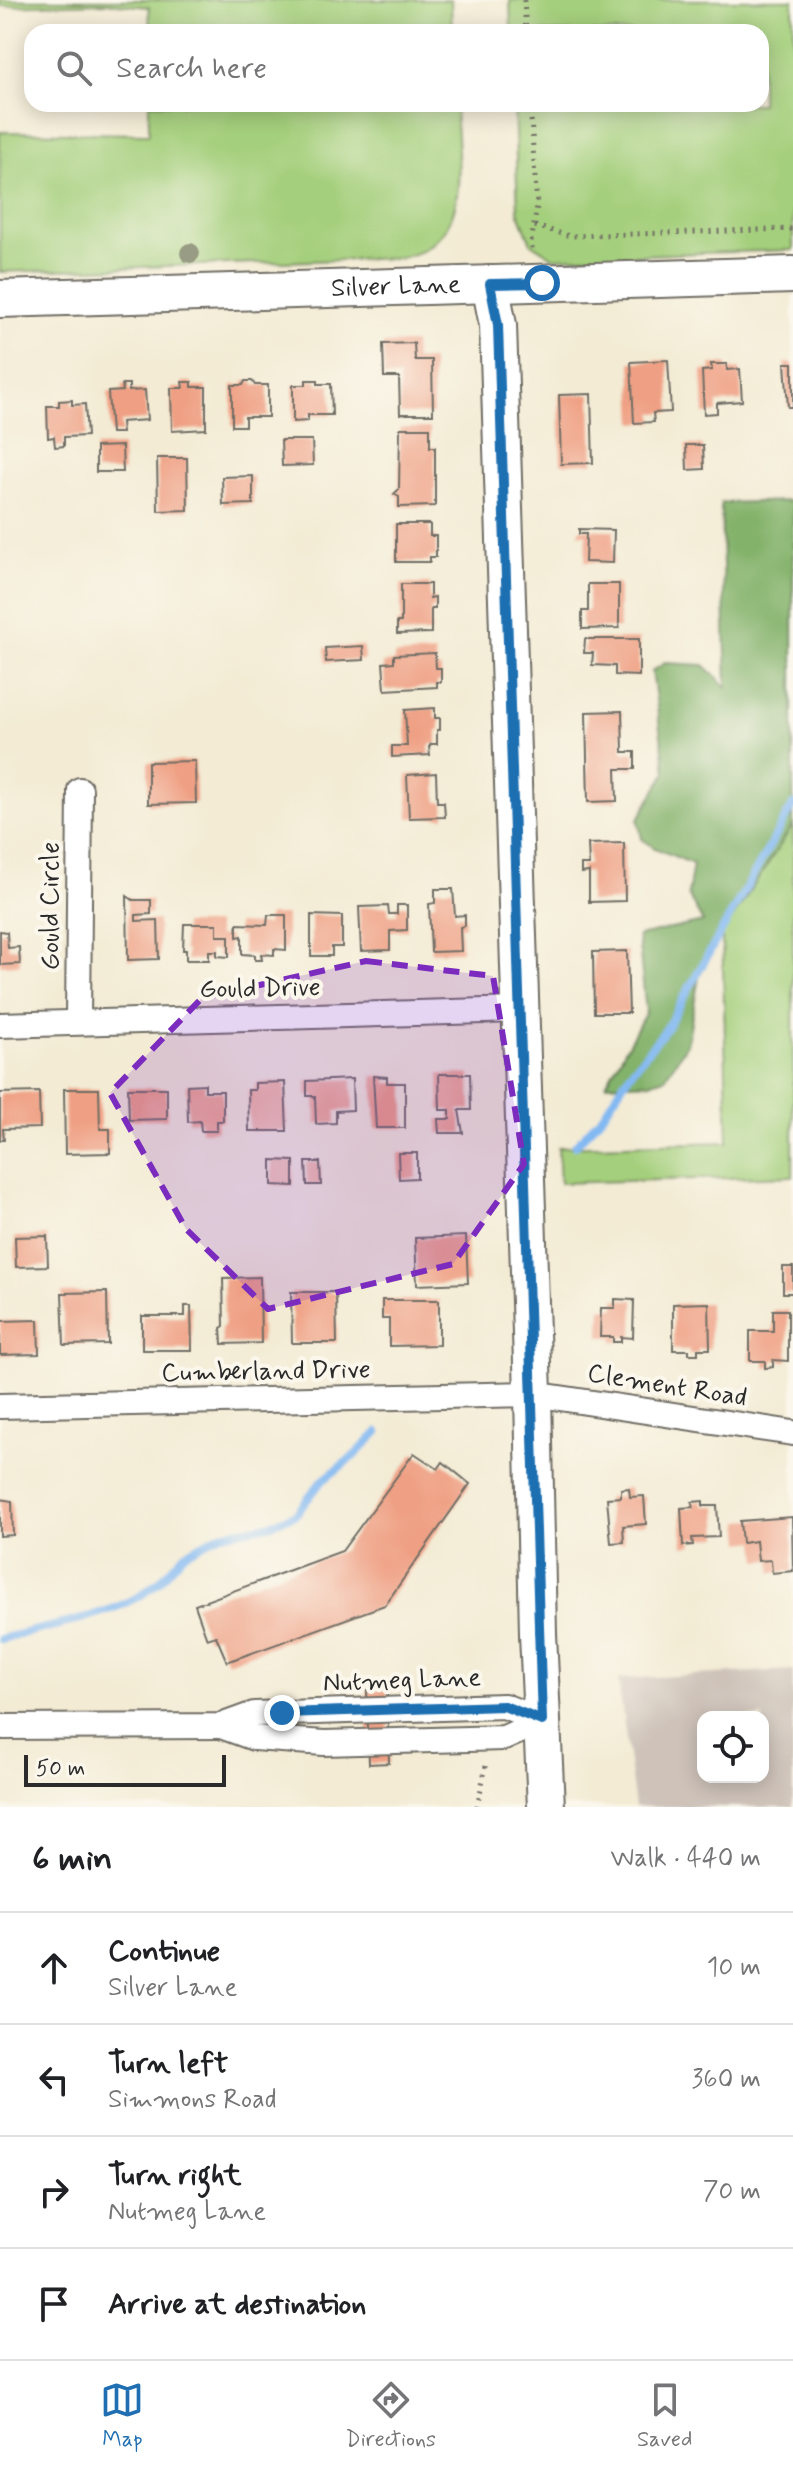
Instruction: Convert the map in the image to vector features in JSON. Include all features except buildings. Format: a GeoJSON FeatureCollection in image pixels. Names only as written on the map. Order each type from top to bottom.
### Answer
{"type":"FeatureCollection","features":[{"type":"Feature","properties":{"kind":"main road","name":"Silver Lane"},"geometry":{"type":"LineString","coordinates":[[0,299],[793,275]]}},
{"type":"Feature","properties":{"kind":"main road"},"geometry":{"type":"LineString","coordinates":[[490,284],[498,325],[546,1807]]}},
{"type":"Feature","properties":{"kind":"street","name":"Gould Circle"},"geometry":{"type":"LineString","coordinates":[[78,1021],[80,790]]}},
{"type":"Feature","properties":{"kind":"street","name":"Gould Drive"},"geometry":{"type":"LineString","coordinates":[[0,1025],[521,1010]]}},
{"type":"Feature","properties":{"kind":"street","name":"Cumberland Drive"},"geometry":{"type":"LineString","coordinates":[[0,1406],[533,1394]]}},
{"type":"Feature","properties":{"kind":"street","name":"Clement Road"},"geometry":{"type":"LineString","coordinates":[[533,1394],[793,1433]]}},
{"type":"Feature","properties":{"kind":"street","name":"Nutmeg Lane"},"geometry":{"type":"LineString","coordinates":[[0,1727],[221,1726],[254,1714],[504,1706],[542,1721]]}},
{"type":"Feature","properties":{"kind":"street"},"geometry":{"type":"LineString","coordinates":[[278,1740],[282,1713]]}},
{"type":"Feature","properties":{"kind":"street","name":"Nutmeg Lane"},"geometry":{"type":"LineString","coordinates":[[221,1726],[254,1738],[324,1743],[504,1738],[542,1721]]}},
{"type":"Feature","properties":{"kind":"path"},"geometry":{"type":"LineString","coordinates":[[524,0],[526,24]]}},
{"type":"Feature","properties":{"kind":"path"},"geometry":{"type":"LineString","coordinates":[[531,112],[537,206],[531,243]]}},
{"type":"Feature","properties":{"kind":"path"},"geometry":{"type":"LineString","coordinates":[[535,226],[570,236],[793,229]]}},
{"type":"Feature","properties":{"kind":"path"},"geometry":{"type":"LineString","coordinates":[[477,1807],[490,1749]]}},
{"type":"Feature","properties":{"kind":"highlighted area"},"geometry":{"type":"Polygon","coordinates":[[[366,961],[493,976],[524,1164],[453,1264],[268,1309],[186,1229],[110,1093],[202,998],[366,961]]]}},
{"type":"Feature","properties":{"kind":"shaded area"},"geometry":{"type":"Polygon","coordinates":[[[793,1670],[793,1807],[635,1807],[618,1679],[793,1670]]]}},
{"type":"Feature","properties":{"kind":"green space"},"geometry":{"type":"Polygon","coordinates":[[[0,0],[451,0],[452,24],[150,24],[149,7],[106,3],[0,6],[0,0]]]}},
{"type":"Feature","properties":{"kind":"green space"},"geometry":{"type":"Polygon","coordinates":[[[510,0],[793,0],[793,250],[554,258],[531,243],[518,211],[514,112],[769,112],[769,24],[511,24],[510,0]]]}},
{"type":"Feature","properties":{"kind":"green space"},"geometry":{"type":"Polygon","coordinates":[[[149,112],[456,112],[457,198],[441,236],[424,250],[399,258],[0,272],[0,132],[149,134],[149,112]]]}},
{"type":"Feature","properties":{"kind":"green space"},"geometry":{"type":"Polygon","coordinates":[[[793,501],[793,825],[722,934],[699,977],[687,1044],[665,1078],[652,1082],[606,1084],[646,1012],[638,936],[703,922],[688,895],[693,864],[642,839],[638,820],[666,772],[652,671],[665,663],[704,665],[727,687],[721,503],[793,501]]]}},
{"type":"Feature","properties":{"kind":"green space"},"geometry":{"type":"Polygon","coordinates":[[[793,825],[793,1176],[560,1183],[558,1147],[728,1142],[722,934],[793,825]]]}},
{"type":"Feature","properties":{"kind":"waterway"},"geometry":{"type":"LineString","coordinates":[[575,1146],[603,1115],[630,1073],[666,1029],[793,805]]}},
{"type":"Feature","properties":{"kind":"waterway"},"geometry":{"type":"LineString","coordinates":[[0,1639],[115,1608],[159,1582],[185,1553],[221,1534],[269,1525],[296,1514],[321,1482],[378,1432]]}},
{"type":"Feature","properties":{"kind":"route"},"geometry":{"type":"LineString","coordinates":[[282,1713],[504,1706],[542,1721],[498,325],[490,284],[542,283]]}}]}
